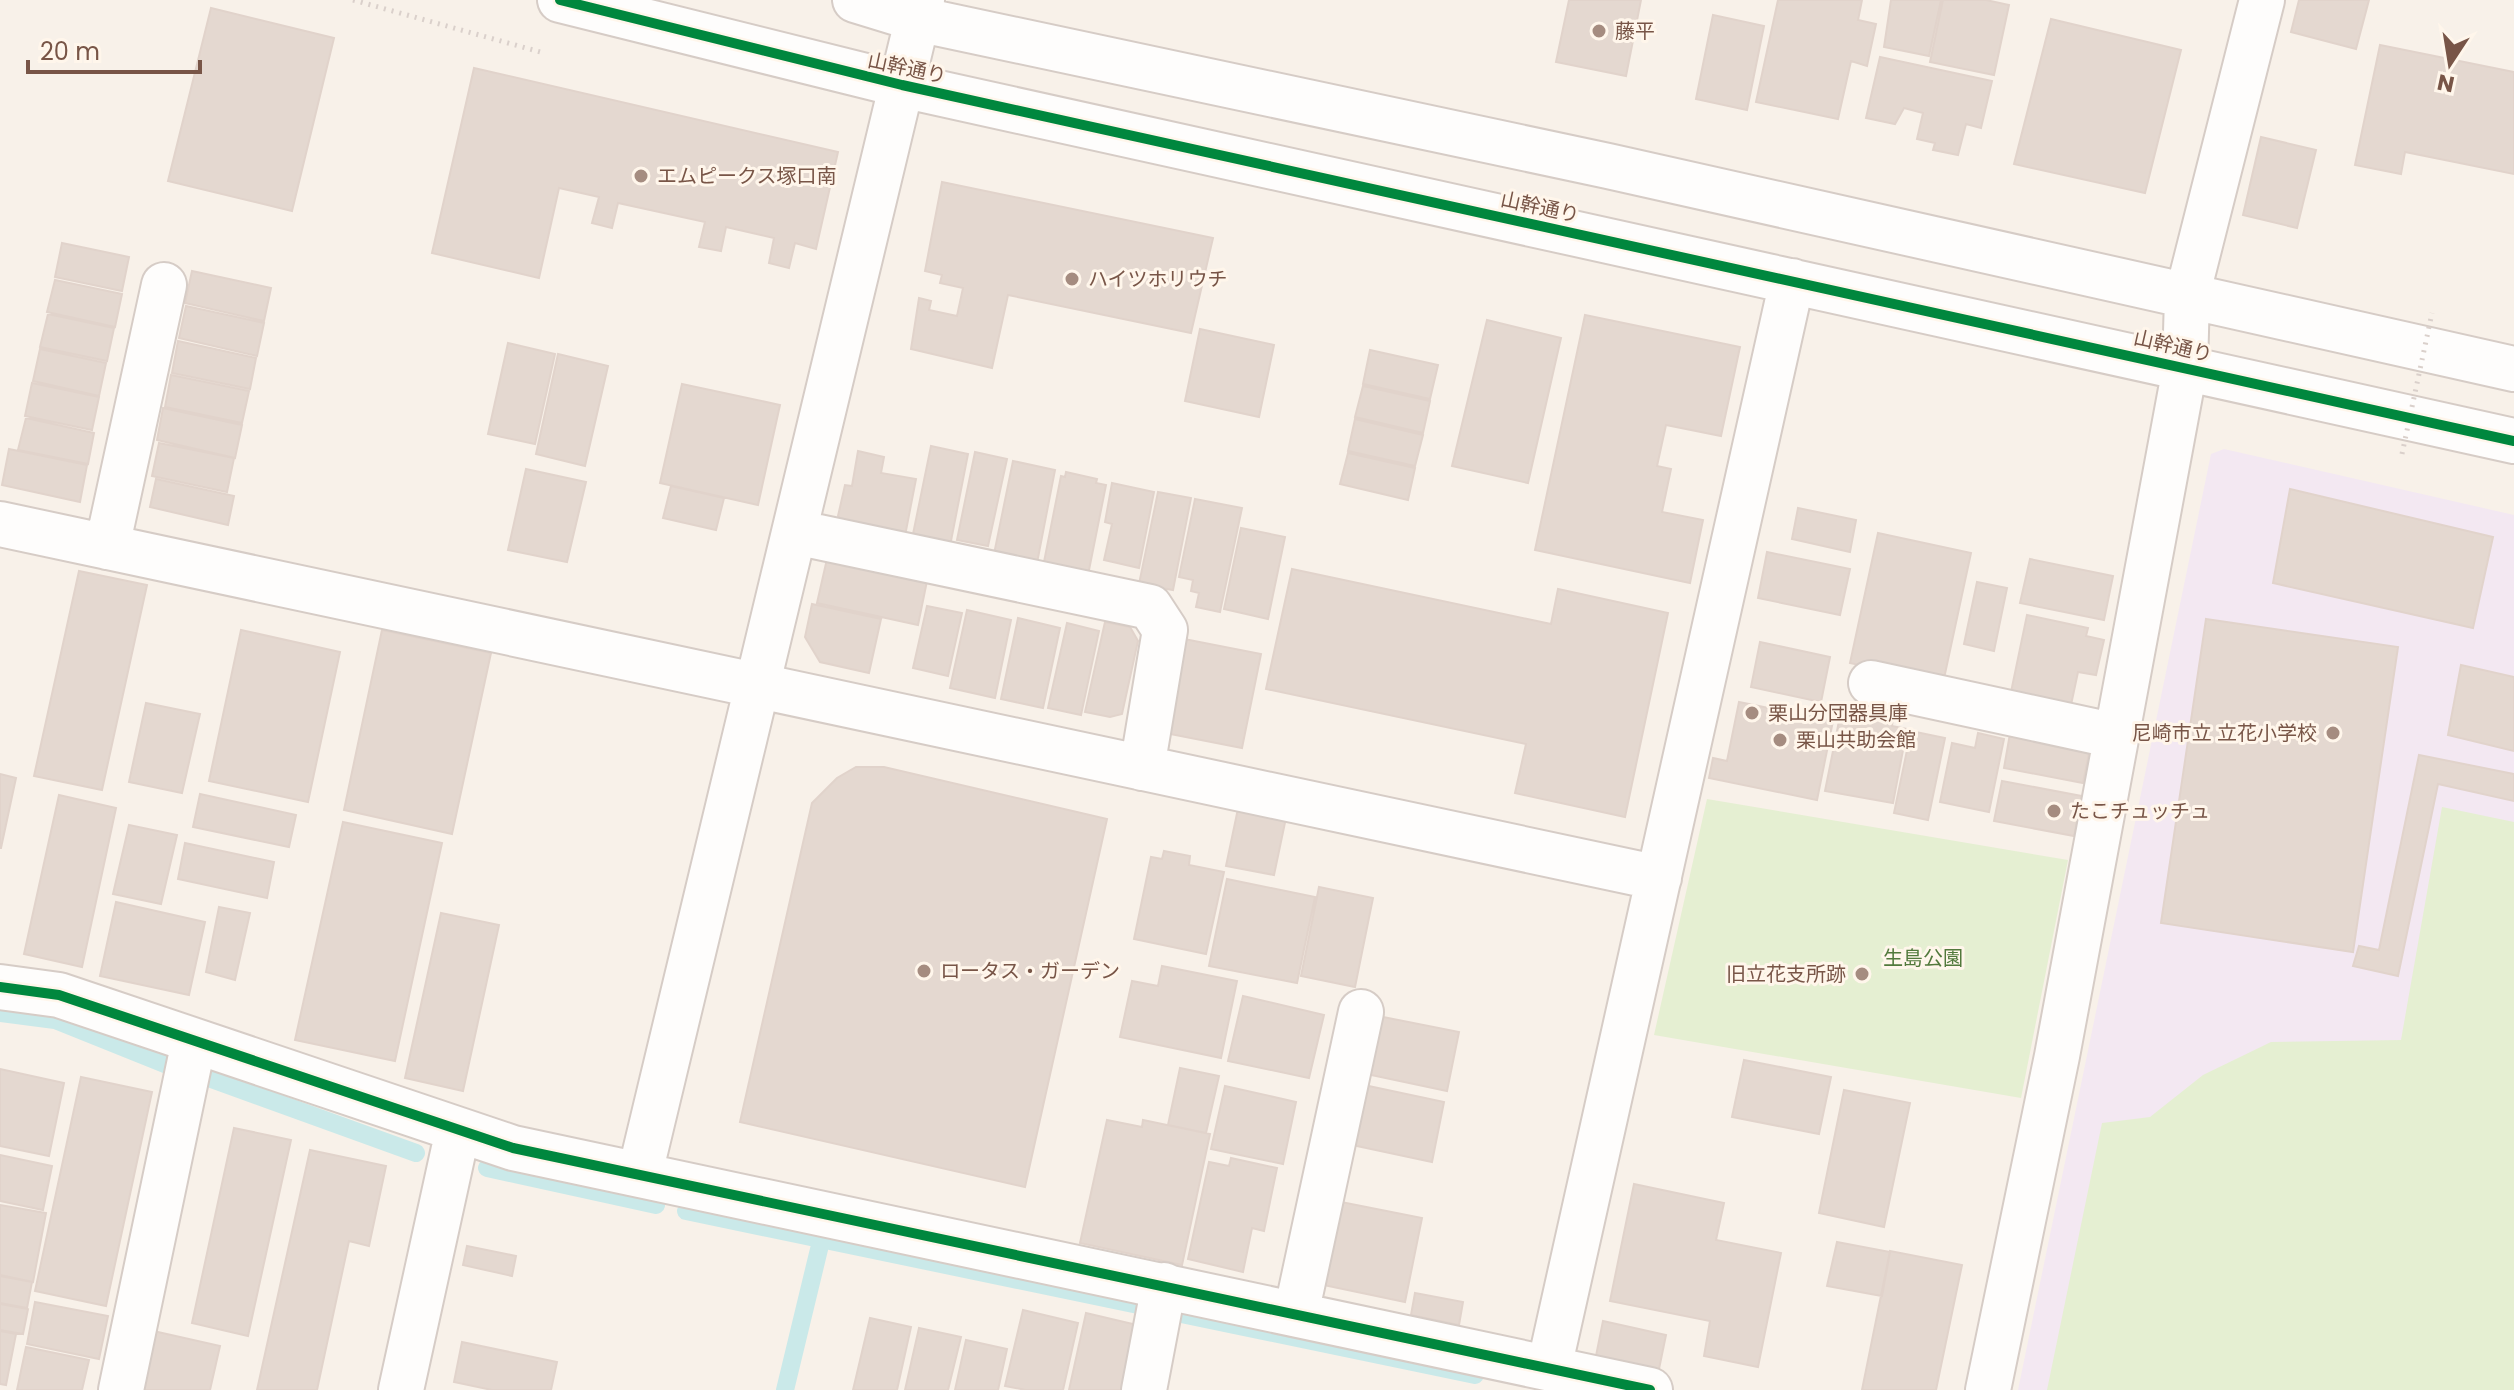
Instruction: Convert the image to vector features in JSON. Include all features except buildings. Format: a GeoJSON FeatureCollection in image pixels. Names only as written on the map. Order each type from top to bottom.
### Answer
{"type":"FeatureCollection","features":[{"type":"Feature","properties":{"kind":"street","name":"山幹通り"},"geometry":{"type":"LineString","coordinates":[[560,0],[902,85],[2514,441]]}},
{"type":"Feature","properties":{"kind":"street"},"geometry":{"type":"LineString","coordinates":[[855,0],[920,10],[2514,369]]}},
{"type":"Feature","properties":{"kind":"street"},"geometry":{"type":"LineString","coordinates":[[1988,1390],[2057,1056],[2185,368],[2187,296],[2262,0]]}},
{"type":"Feature","properties":{"kind":"street"},"geometry":{"type":"LineString","coordinates":[[640,1173],[920,10]]}},
{"type":"Feature","properties":{"kind":"street"},"geometry":{"type":"LineString","coordinates":[[1549,1368],[1792,281]]}},
{"type":"Feature","properties":{"kind":"street"},"geometry":{"type":"LineString","coordinates":[[107,547],[164,285]]}},
{"type":"Feature","properties":{"kind":"street"},"geometry":{"type":"LineString","coordinates":[[0,524],[1659,878]]}},
{"type":"Feature","properties":{"kind":"street"},"geometry":{"type":"LineString","coordinates":[[795,532],[1150,607],[1165,630],[1142,768]]}},
{"type":"Feature","properties":{"kind":"street"},"geometry":{"type":"LineString","coordinates":[[1871,683],[2116,736]]}},
{"type":"Feature","properties":{"kind":"street"},"geometry":{"type":"LineString","coordinates":[[0,987],[59,995],[513,1148],[640,1173],[1160,1302],[1296,1314],[1650,1390]]}},
{"type":"Feature","properties":{"kind":"street"},"geometry":{"type":"LineString","coordinates":[[1296,1314],[1361,1012]]}},
{"type":"Feature","properties":{"kind":"street"},"geometry":{"type":"LineString","coordinates":[[121,1390],[194,1041]]}},
{"type":"Feature","properties":{"kind":"street"},"geometry":{"type":"LineString","coordinates":[[401,1390],[458,1130]]}},
{"type":"Feature","properties":{"kind":"street"},"geometry":{"type":"LineString","coordinates":[[1144,1390],[1160,1302]]}},
{"type":"Feature","properties":{"kind":"path"},"geometry":{"type":"LineString","coordinates":[[2402,454],[2432,313]]}},
{"type":"Feature","properties":{"kind":"shaded area","name":"尼崎市立 立花小学校"},"geometry":{"type":"Polygon","coordinates":[[[2224,449],[2514,515],[2514,1390],[2018,1390],[2211,454],[2224,449]]]}},
{"type":"Feature","properties":{"kind":"green space","name":"生島公園"},"geometry":{"type":"Polygon","coordinates":[[[1707,799],[2068,860],[2021,1098],[1654,1035],[1707,799]]]}},
{"type":"Feature","properties":{"kind":"green space"},"geometry":{"type":"Polygon","coordinates":[[[2442,807],[2514,822],[2514,1390],[2047,1390],[2102,1123],[2150,1117],[2203,1075],[2271,1042],[2401,1040],[2442,807]]]}},
{"type":"Feature","properties":{"kind":"waterway"},"geometry":{"type":"LineString","coordinates":[[0,1013],[55,1020],[167,1065]]}},
{"type":"Feature","properties":{"kind":"waterway"},"geometry":{"type":"LineString","coordinates":[[206,1077],[416,1153]]}},
{"type":"Feature","properties":{"kind":"waterway"},"geometry":{"type":"LineString","coordinates":[[487,1168],[656,1205]]}},
{"type":"Feature","properties":{"kind":"waterway"},"geometry":{"type":"LineString","coordinates":[[686,1211],[1475,1375]]}},
{"type":"Feature","properties":{"kind":"waterway"},"geometry":{"type":"LineString","coordinates":[[785,1390],[821,1241]]}},
{"type":"Feature","properties":{"kind":"cycle path"},"geometry":{"type":"LineString","coordinates":[[560,0],[902,85],[2514,441]]}},
{"type":"Feature","properties":{"kind":"cycle path"},"geometry":{"type":"LineString","coordinates":[[0,987],[59,995],[513,1148],[1650,1390]]}},
{"type":"Feature","properties":{"kind":"place","name":"藤平"},"geometry":{"type":"Point","coordinates":[1599,31]}},
{"type":"Feature","properties":{"kind":"place","name":"エムピークス塚口南"},"geometry":{"type":"Point","coordinates":[641,176]}},
{"type":"Feature","properties":{"kind":"place","name":"ハイツホリウチ"},"geometry":{"type":"Point","coordinates":[1072,279]}},
{"type":"Feature","properties":{"kind":"place","name":"栗山分団器具庫"},"geometry":{"type":"Point","coordinates":[1752,713]}},
{"type":"Feature","properties":{"kind":"place","name":"尼崎市立 立花小学校"},"geometry":{"type":"Point","coordinates":[2333,733]}},
{"type":"Feature","properties":{"kind":"place","name":"栗山共助会館"},"geometry":{"type":"Point","coordinates":[1780,740]}},
{"type":"Feature","properties":{"kind":"place","name":"たこチュッチュ"},"geometry":{"type":"Point","coordinates":[2054,811]}},
{"type":"Feature","properties":{"kind":"place","name":"ロータス・ガーデン"},"geometry":{"type":"Point","coordinates":[924,971]}},
{"type":"Feature","properties":{"kind":"place","name":"旧立花支所跡"},"geometry":{"type":"Point","coordinates":[1862,974]}}]}
